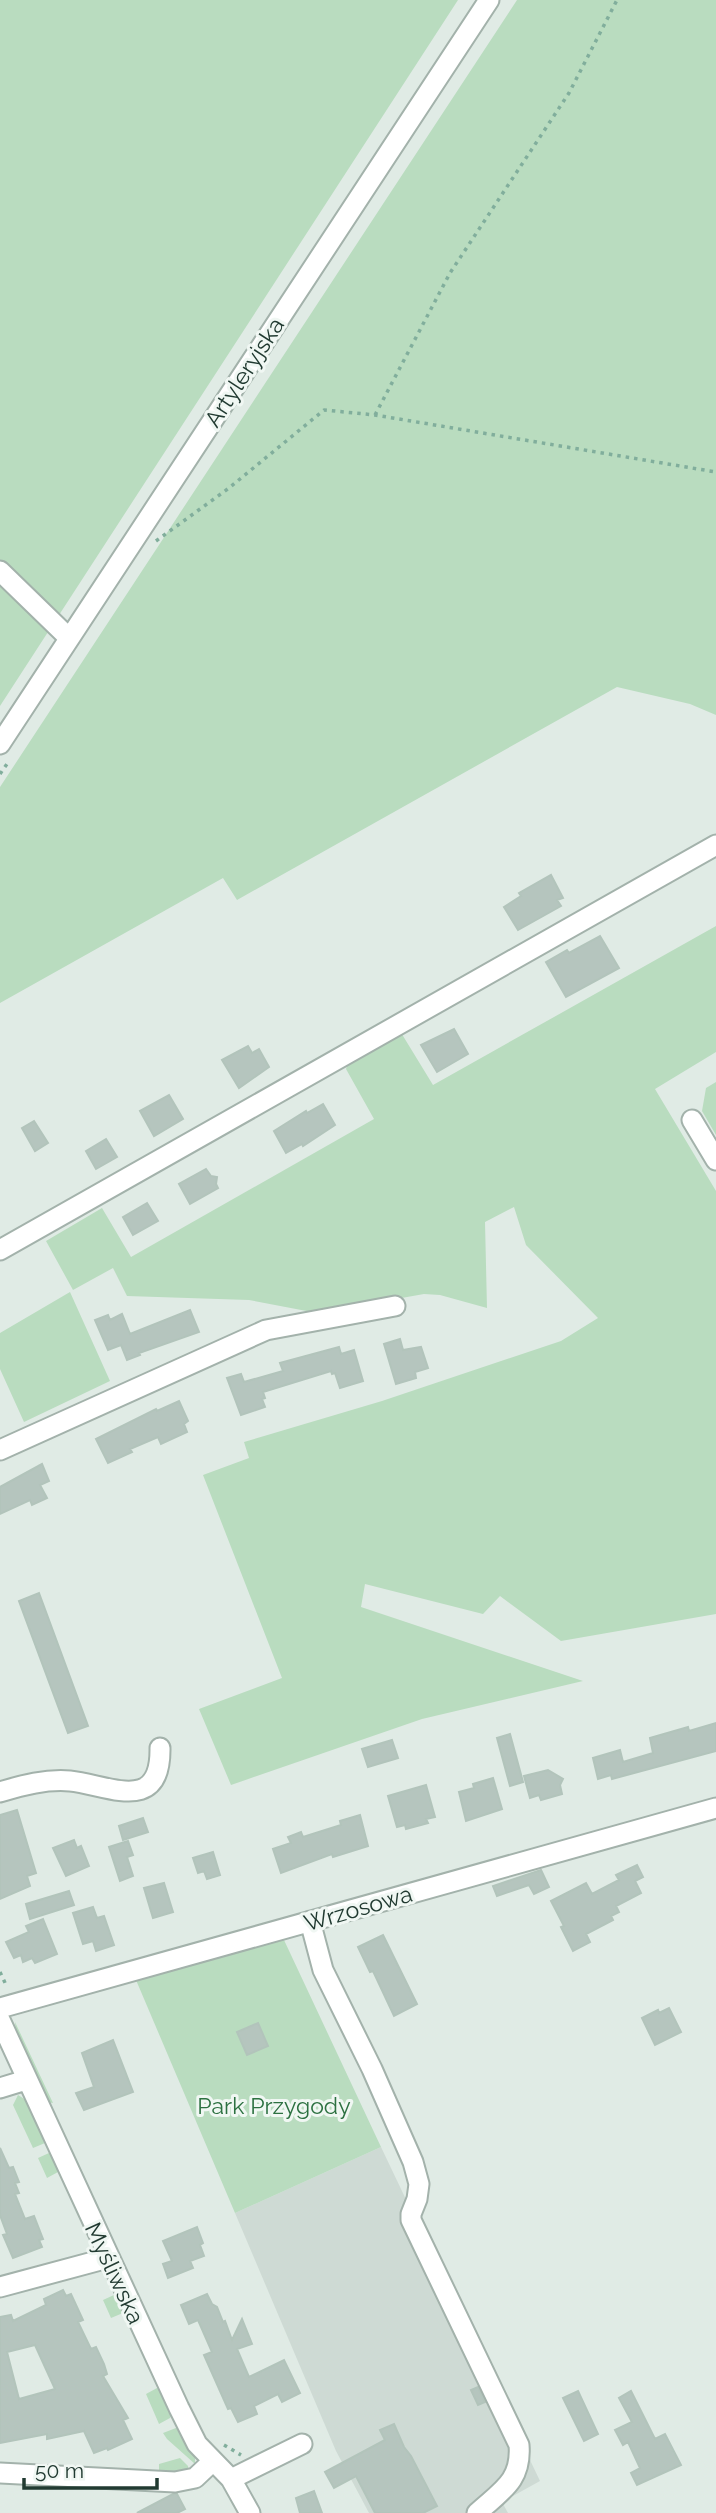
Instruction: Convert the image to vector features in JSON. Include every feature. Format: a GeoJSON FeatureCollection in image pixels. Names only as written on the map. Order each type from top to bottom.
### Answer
{"type":"FeatureCollection","features":[{"type":"Feature","properties":{"kind":"street","name":"Artyleryjska"},"geometry":{"type":"LineString","coordinates":[[0,744],[489,0]]}},
{"type":"Feature","properties":{"kind":"street"},"geometry":{"type":"LineString","coordinates":[[0,571],[69,638]]}},
{"type":"Feature","properties":{"kind":"street"},"geometry":{"type":"LineString","coordinates":[[0,1250],[716,845]]}},
{"type":"Feature","properties":{"kind":"street"},"geometry":{"type":"LineString","coordinates":[[692,1120],[716,1160]]}},
{"type":"Feature","properties":{"kind":"street"},"geometry":{"type":"LineString","coordinates":[[0,1450],[266,1330],[395,1306]]}},
{"type":"Feature","properties":{"kind":"street"},"geometry":{"type":"LineString","coordinates":[[0,1792],[36,1782],[70,1781],[130,1793],[149,1784],[160,1767],[160,1748]]}},
{"type":"Feature","properties":{"kind":"street","name":"Wrzosowa"},"geometry":{"type":"LineString","coordinates":[[7,2005],[716,1808]]}},
{"type":"Feature","properties":{"kind":"street"},"geometry":{"type":"LineString","coordinates":[[310,1922],[323,1970],[372,2068],[413,2162],[419,2184],[411,2220],[519,2445],[520,2456],[513,2481],[477,2513]]}},
{"type":"Feature","properties":{"kind":"street","name":"Myśliwska"},"geometry":{"type":"LineString","coordinates":[[0,2020],[108,2258],[197,2444],[216,2452],[250,2513]]}},
{"type":"Feature","properties":{"kind":"street"},"geometry":{"type":"LineString","coordinates":[[0,2088],[26,2080]]}},
{"type":"Feature","properties":{"kind":"street"},"geometry":{"type":"LineString","coordinates":[[0,2287],[108,2258]]}},
{"type":"Feature","properties":{"kind":"street"},"geometry":{"type":"LineString","coordinates":[[231,2479],[302,2444]]}},
{"type":"Feature","properties":{"kind":"street"},"geometry":{"type":"LineString","coordinates":[[0,2473],[175,2482],[195,2477],[216,2452]]}},
{"type":"Feature","properties":{"kind":"path"},"geometry":{"type":"LineString","coordinates":[[375,415],[450,273],[569,93],[617,0]]}},
{"type":"Feature","properties":{"kind":"path"},"geometry":{"type":"LineString","coordinates":[[154,543],[229,488],[324,410],[375,415],[716,472]]}},
{"type":"Feature","properties":{"kind":"path"},"geometry":{"type":"LineString","coordinates":[[0,1972],[7,2005]]}},
{"type":"Feature","properties":{"kind":"path"},"geometry":{"type":"LineString","coordinates":[[216,2452],[240,2453],[250,2471]]}},
{"type":"Feature","properties":{"kind":"shaded area"},"geometry":{"type":"Polygon","coordinates":[[[381,2147],[540,2481],[502,2502],[508,2513],[369,2513],[336,2451],[235,2213],[381,2147]]]}},
{"type":"Feature","properties":{"kind":"green space"},"geometry":{"type":"Polygon","coordinates":[[[0,0],[458,0],[0,706],[0,0]]]}},
{"type":"Feature","properties":{"kind":"green space"},"geometry":{"type":"Polygon","coordinates":[[[517,0],[716,0],[716,715],[690,704],[617,687],[237,900],[223,878],[0,1003],[0,787],[517,0]]]}},
{"type":"Feature","properties":{"kind":"green space"},"geometry":{"type":"Polygon","coordinates":[[[716,926],[716,1052],[655,1089],[716,1191],[716,1614],[561,1641],[500,1596],[483,1614],[365,1584],[361,1607],[583,1681],[422,1719],[231,1785],[199,1709],[282,1678],[203,1475],[249,1458],[244,1442],[382,1401],[561,1341],[598,1318],[526,1245],[514,1207],[485,1222],[487,1308],[440,1295],[424,1294],[317,1313],[249,1300],[127,1296],[113,1268],[73,1290],[46,1241],[102,1208],[131,1257],[374,1119],[346,1069],[349,1060],[400,1031],[433,1085],[716,926]]]}},
{"type":"Feature","properties":{"kind":"green space"},"geometry":{"type":"Polygon","coordinates":[[[716,1082],[716,1135],[702,1111],[706,1088],[716,1082]]]}},
{"type":"Feature","properties":{"kind":"green space"},"geometry":{"type":"Polygon","coordinates":[[[70,1292],[110,1381],[24,1422],[0,1369],[0,1333],[70,1292]]]}},
{"type":"Feature","properties":{"kind":"green space","name":"Park Przygody"},"geometry":{"type":"Polygon","coordinates":[[[284,1940],[381,2147],[235,2213],[136,1980],[284,1940]]]}},
{"type":"Feature","properties":{"kind":"green space"},"geometry":{"type":"Polygon","coordinates":[[[15,2022],[53,2103],[47,2102],[16,2033],[15,2022]]]}},
{"type":"Feature","properties":{"kind":"green space"},"geometry":{"type":"Polygon","coordinates":[[[18,2095],[29,2102],[46,2139],[45,2143],[33,2148],[13,2105],[18,2095]]]}},
{"type":"Feature","properties":{"kind":"green space"},"geometry":{"type":"Polygon","coordinates":[[[53,2154],[60,2168],[47,2178],[38,2158],[53,2154]]]}},
{"type":"Feature","properties":{"kind":"green space"},"geometry":{"type":"Polygon","coordinates":[[[118,2295],[124,2309],[123,2313],[111,2318],[103,2300],[118,2295]]]}},
{"type":"Feature","properties":{"kind":"green space"},"geometry":{"type":"Polygon","coordinates":[[[157,2388],[161,2390],[172,2414],[159,2424],[146,2394],[157,2388]]]}},
{"type":"Feature","properties":{"kind":"green space"},"geometry":{"type":"Polygon","coordinates":[[[180,2429],[195,2452],[195,2464],[163,2433],[180,2429]]]}},
{"type":"Feature","properties":{"kind":"green space"},"geometry":{"type":"Polygon","coordinates":[[[180,2458],[188,2466],[188,2470],[182,2473],[159,2473],[159,2464],[180,2458]]]}},
{"type":"Feature","properties":{"kind":"building"},"geometry":{"type":"Polygon","coordinates":[[[551,875],[563,898],[557,900],[561,906],[518,930],[504,907],[521,896],[519,893],[551,875]]]}},
{"type":"Feature","properties":{"kind":"building"},"geometry":{"type":"Polygon","coordinates":[[[600,936],[619,968],[566,997],[546,962],[600,936]]]}},
{"type":"Feature","properties":{"kind":"building"},"geometry":{"type":"Polygon","coordinates":[[[454,1029],[468,1054],[437,1072],[421,1045],[454,1029]]]}},
{"type":"Feature","properties":{"kind":"building"},"geometry":{"type":"Polygon","coordinates":[[[248,1046],[252,1053],[259,1049],[269,1067],[239,1088],[222,1060],[248,1046]]]}},
{"type":"Feature","properties":{"kind":"building"},"geometry":{"type":"Polygon","coordinates":[[[169,1095],[183,1119],[154,1136],[140,1111],[169,1095]]]}},
{"type":"Feature","properties":{"kind":"building"},"geometry":{"type":"Polygon","coordinates":[[[323,1104],[335,1125],[303,1146],[302,1144],[286,1153],[274,1131],[323,1104]]]}},
{"type":"Feature","properties":{"kind":"building"},"geometry":{"type":"Polygon","coordinates":[[[34,1121],[48,1143],[35,1151],[22,1128],[34,1121]]]}},
{"type":"Feature","properties":{"kind":"building"},"geometry":{"type":"Polygon","coordinates":[[[106,1139],[117,1157],[96,1169],[86,1151],[106,1139]]]}},
{"type":"Feature","properties":{"kind":"building"},"geometry":{"type":"Polygon","coordinates":[[[206,1169],[211,1176],[217,1177],[218,1188],[190,1204],[179,1184],[206,1169]]]}},
{"type":"Feature","properties":{"kind":"building"},"geometry":{"type":"Polygon","coordinates":[[[147,1203],[158,1221],[133,1235],[123,1217],[147,1203]]]}},
{"type":"Feature","properties":{"kind":"building"},"geometry":{"type":"Polygon","coordinates":[[[190,1310],[199,1332],[139,1353],[140,1355],[127,1360],[121,1345],[108,1350],[95,1320],[108,1315],[110,1320],[122,1314],[130,1334],[190,1310]]]}},
{"type":"Feature","properties":{"kind":"building"},"geometry":{"type":"Polygon","coordinates":[[[400,1339],[403,1350],[421,1347],[428,1368],[415,1372],[416,1378],[396,1384],[384,1344],[400,1339]]]}},
{"type":"Feature","properties":{"kind":"building"},"geometry":{"type":"Polygon","coordinates":[[[339,1347],[341,1354],[354,1350],[363,1381],[340,1388],[335,1373],[332,1374],[331,1371],[263,1392],[265,1407],[241,1415],[227,1378],[241,1374],[244,1382],[283,1371],[280,1363],[339,1347]]]}},
{"type":"Feature","properties":{"kind":"building"},"geometry":{"type":"Polygon","coordinates":[[[179,1401],[188,1421],[184,1424],[187,1432],[161,1444],[158,1437],[130,1449],[132,1452],[108,1463],[96,1439],[156,1409],[157,1411],[179,1401]]]}},
{"type":"Feature","properties":{"kind":"building"},"geometry":{"type":"Polygon","coordinates":[[[42,1464],[49,1481],[40,1485],[47,1498],[32,1505],[30,1500],[0,1514],[0,1487],[42,1464]]]}},
{"type":"Feature","properties":{"kind":"building"},"geometry":{"type":"Polygon","coordinates":[[[39,1593],[88,1726],[68,1733],[19,1601],[39,1593]]]}},
{"type":"Feature","properties":{"kind":"building"},"geometry":{"type":"Polygon","coordinates":[[[716,1723],[716,1751],[612,1779],[611,1775],[598,1779],[593,1758],[620,1750],[623,1762],[653,1753],[650,1738],[688,1727],[689,1731],[716,1723]]]}},
{"type":"Feature","properties":{"kind":"building"},"geometry":{"type":"Polygon","coordinates":[[[510,1734],[523,1782],[510,1786],[497,1738],[510,1734]]]}},
{"type":"Feature","properties":{"kind":"building"},"geometry":{"type":"Polygon","coordinates":[[[392,1740],[398,1758],[368,1767],[362,1749],[392,1740]]]}},
{"type":"Feature","properties":{"kind":"building"},"geometry":{"type":"Polygon","coordinates":[[[548,1770],[563,1779],[560,1785],[562,1794],[541,1800],[539,1795],[530,1798],[524,1776],[548,1770]]]}},
{"type":"Feature","properties":{"kind":"building"},"geometry":{"type":"Polygon","coordinates":[[[493,1778],[502,1809],[466,1821],[459,1792],[493,1778]]]}},
{"type":"Feature","properties":{"kind":"building"},"geometry":{"type":"Polygon","coordinates":[[[426,1785],[435,1817],[426,1819],[428,1823],[406,1829],[405,1825],[397,1827],[388,1796],[426,1785]]]}},
{"type":"Feature","properties":{"kind":"building"},"geometry":{"type":"Polygon","coordinates":[[[17,1810],[36,1873],[27,1876],[30,1886],[0,1899],[0,1815],[17,1810]]]}},
{"type":"Feature","properties":{"kind":"building"},"geometry":{"type":"Polygon","coordinates":[[[360,1815],[368,1846],[333,1857],[332,1854],[281,1873],[273,1849],[291,1843],[288,1837],[301,1832],[303,1837],[341,1825],[340,1821],[360,1815]]]}},
{"type":"Feature","properties":{"kind":"building"},"geometry":{"type":"Polygon","coordinates":[[[143,1818],[148,1832],[123,1840],[119,1826],[143,1818]]]}},
{"type":"Feature","properties":{"kind":"building"},"geometry":{"type":"Polygon","coordinates":[[[74,1840],[77,1848],[81,1846],[89,1866],[66,1876],[53,1848],[74,1840]]]}},
{"type":"Feature","properties":{"kind":"building"},"geometry":{"type":"Polygon","coordinates":[[[128,1841],[133,1855],[127,1857],[133,1876],[120,1881],[109,1847],[128,1841]]]}},
{"type":"Feature","properties":{"kind":"building"},"geometry":{"type":"Polygon","coordinates":[[[213,1852],[220,1875],[207,1879],[204,1871],[198,1873],[193,1858],[213,1852]]]}},
{"type":"Feature","properties":{"kind":"building"},"geometry":{"type":"Polygon","coordinates":[[[637,1865],[643,1877],[635,1881],[641,1893],[616,1906],[619,1912],[611,1916],[613,1920],[586,1934],[590,1942],[573,1951],[551,1901],[586,1883],[592,1894],[619,1880],[616,1875],[637,1865]]]}},
{"type":"Feature","properties":{"kind":"building"},"geometry":{"type":"Polygon","coordinates":[[[541,1870],[549,1887],[534,1894],[529,1885],[497,1896],[493,1886],[541,1870]]]}},
{"type":"Feature","properties":{"kind":"building"},"geometry":{"type":"Polygon","coordinates":[[[164,1883],[173,1912],[153,1918],[144,1888],[164,1883]]]}},
{"type":"Feature","properties":{"kind":"building"},"geometry":{"type":"Polygon","coordinates":[[[69,1891],[74,1905],[30,1919],[26,1904],[69,1891]]]}},
{"type":"Feature","properties":{"kind":"building"},"geometry":{"type":"Polygon","coordinates":[[[93,1907],[97,1918],[104,1916],[114,1945],[96,1951],[93,1941],[83,1944],[73,1913],[93,1907]]]}},
{"type":"Feature","properties":{"kind":"building"},"geometry":{"type":"Polygon","coordinates":[[[43,1919],[57,1954],[35,1963],[32,1958],[23,1962],[21,1955],[14,1958],[6,1942],[29,1932],[26,1926],[43,1919]]]}},
{"type":"Feature","properties":{"kind":"building"},"geometry":{"type":"Polygon","coordinates":[[[383,1935],[417,2004],[394,2016],[373,1971],[370,1972],[358,1947],[383,1935]]]}},
{"type":"Feature","properties":{"kind":"building"},"geometry":{"type":"Polygon","coordinates":[[[669,2008],[681,2032],[655,2045],[642,2018],[669,2008]]]}},
{"type":"Feature","properties":{"kind":"building"},"geometry":{"type":"Polygon","coordinates":[[[258,2023],[268,2046],[247,2055],[237,2032],[258,2023]]]}},
{"type":"Feature","properties":{"kind":"building"},"geometry":{"type":"Polygon","coordinates":[[[113,2040],[133,2092],[84,2110],[76,2093],[94,2087],[82,2053],[113,2040]]]}},
{"type":"Feature","properties":{"kind":"building"},"geometry":{"type":"Polygon","coordinates":[[[0,2148],[19,2182],[15,2183],[19,2193],[15,2194],[25,2219],[34,2216],[43,2239],[39,2240],[42,2247],[13,2258],[3,2235],[7,2234],[0,2215],[0,2148]]]}},
{"type":"Feature","properties":{"kind":"building"},"geometry":{"type":"Polygon","coordinates":[[[197,2227],[204,2256],[190,2261],[193,2268],[168,2278],[163,2264],[172,2261],[163,2241],[197,2227]]]}},
{"type":"Feature","properties":{"kind":"building"},"geometry":{"type":"Polygon","coordinates":[[[63,2290],[66,2296],[71,2294],[83,2320],[78,2322],[91,2349],[96,2347],[107,2374],[103,2376],[128,2418],[123,2420],[132,2439],[94,2453],[84,2431],[47,2439],[47,2434],[0,2443],[0,2317],[11,2315],[13,2321],[46,2305],[44,2299],[63,2290]],[[35,2345],[7,2352],[19,2399],[55,2389],[35,2345]]]}},
{"type":"Feature","properties":{"kind":"building"},"geometry":{"type":"Polygon","coordinates":[[[207,2294],[212,2304],[217,2307],[223,2322],[225,2321],[232,2340],[242,2319],[252,2344],[237,2349],[249,2377],[284,2360],[300,2393],[282,2402],[278,2394],[254,2406],[257,2414],[238,2422],[231,2408],[228,2409],[204,2355],[212,2352],[198,2320],[189,2324],[181,2305],[207,2294]]]}},
{"type":"Feature","properties":{"kind":"building"},"geometry":{"type":"Polygon","coordinates":[[[478,2387],[485,2402],[478,2405],[471,2390],[478,2387]]]}},
{"type":"Feature","properties":{"kind":"building"},"geometry":{"type":"Polygon","coordinates":[[[578,2391],[598,2434],[584,2441],[563,2398],[578,2391]]]}},
{"type":"Feature","properties":{"kind":"building"},"geometry":{"type":"Polygon","coordinates":[[[631,2391],[655,2439],[665,2434],[681,2465],[637,2485],[631,2473],[640,2468],[628,2442],[623,2445],[615,2430],[632,2422],[619,2398],[631,2391]]]}},
{"type":"Feature","properties":{"kind":"building"},"geometry":{"type":"Polygon","coordinates":[[[394,2424],[437,2506],[423,2513],[375,2513],[356,2476],[334,2488],[325,2472],[385,2440],[380,2430],[394,2424]]]}},
{"type":"Feature","properties":{"kind":"building"},"geometry":{"type":"Polygon","coordinates":[[[314,2491],[322,2513],[300,2513],[296,2498],[314,2491]]]}},
{"type":"Feature","properties":{"kind":"building"},"geometry":{"type":"Polygon","coordinates":[[[177,2494],[185,2509],[177,2513],[137,2513],[177,2494]]]}}]}
